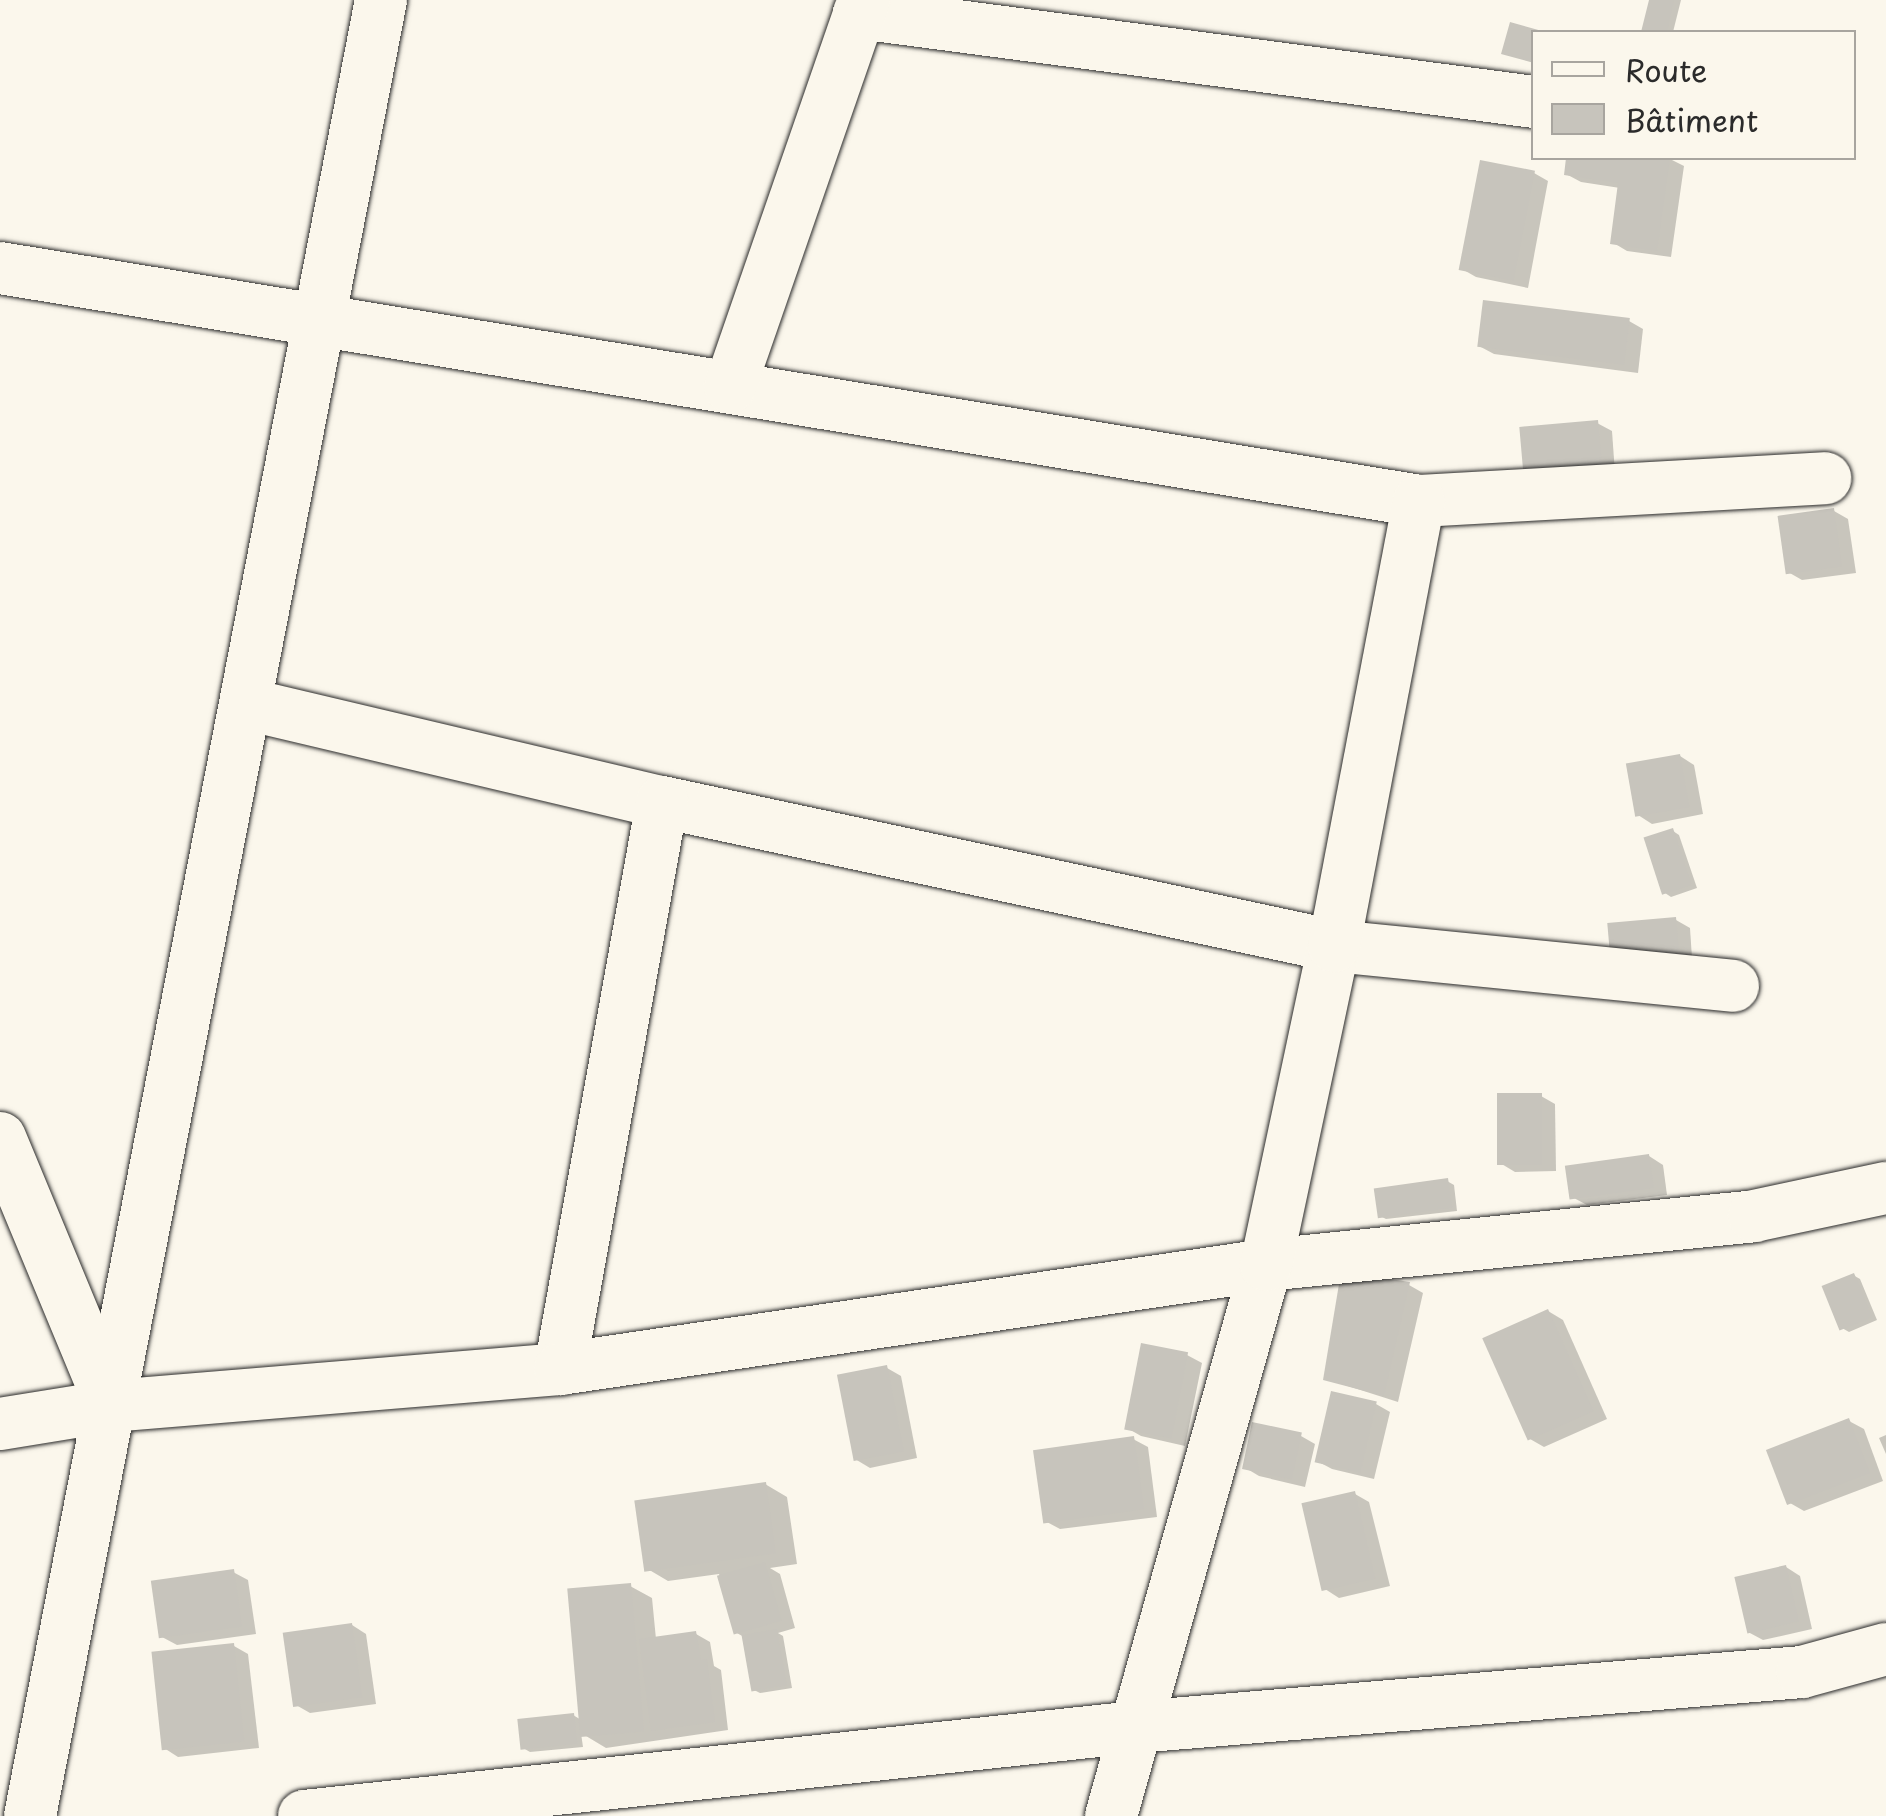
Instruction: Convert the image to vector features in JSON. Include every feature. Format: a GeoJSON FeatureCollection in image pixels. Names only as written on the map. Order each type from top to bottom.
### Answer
{"type":"FeatureCollection","features":[{"type":"Feature","properties":{"kind":"street"},"geometry":{"type":"LineString","coordinates":[[30,1816],[381,0]]}},
{"type":"Feature","properties":{"kind":"street"},"geometry":{"type":"LineString","coordinates":[[730,387],[862,7],[1531,102]]}},
{"type":"Feature","properties":{"kind":"street"},"geometry":{"type":"LineString","coordinates":[[0,268],[1419,502],[1825,478]]}},
{"type":"Feature","properties":{"kind":"street"},"geometry":{"type":"LineString","coordinates":[[1111,1816],[1266,1265],[1334,946],[1419,502]]}},
{"type":"Feature","properties":{"kind":"street"},"geometry":{"type":"LineString","coordinates":[[246,704],[662,802],[1334,946],[1733,986]]}},
{"type":"Feature","properties":{"kind":"street"},"geometry":{"type":"LineString","coordinates":[[560,1369],[662,802]]}},
{"type":"Feature","properties":{"kind":"street"},"geometry":{"type":"LineString","coordinates":[[0,1138],[111,1406]]}},
{"type":"Feature","properties":{"kind":"street"},"geometry":{"type":"LineString","coordinates":[[0,1424],[111,1406],[560,1369],[1266,1265],[1754,1216],[1886,1188]]}},
{"type":"Feature","properties":{"kind":"street"},"geometry":{"type":"LineString","coordinates":[[304,1816],[1136,1726],[1802,1672],[1886,1649]]}},
{"type":"Feature","properties":{"kind":"building"},"geometry":{"type":"Polygon","coordinates":[[[1649,0],[1674,0],[1667,30],[1642,30],[1649,0]]]}},
{"type":"Feature","properties":{"kind":"building"},"geometry":{"type":"Polygon","coordinates":[[[1510,22],[1538,30],[1531,30],[1531,62],[1501,54],[1510,22]]]}},
{"type":"Feature","properties":{"kind":"building"},"geometry":{"type":"Polygon","coordinates":[[[1480,160],[1535,171],[1514,281],[1459,270],[1480,160]]]}},
{"type":"Feature","properties":{"kind":"building"},"geometry":{"type":"Polygon","coordinates":[[[1566,160],[1670,160],[1657,251],[1610,244],[1618,183],[1564,175],[1566,160]]]}},
{"type":"Feature","properties":{"kind":"building"},"geometry":{"type":"Polygon","coordinates":[[[1483,300],[1630,318],[1624,365],[1477,347],[1483,300]]]}},
{"type":"Feature","properties":{"kind":"building"},"geometry":{"type":"Polygon","coordinates":[[[1598,420],[1602,466],[1523,473],[1519,427],[1598,420]]]}},
{"type":"Feature","properties":{"kind":"building"},"geometry":{"type":"Polygon","coordinates":[[[1834,508],[1842,566],[1786,574],[1778,516],[1834,508]]]}},
{"type":"Feature","properties":{"kind":"building"},"geometry":{"type":"Polygon","coordinates":[[[1680,754],[1689,807],[1635,817],[1626,764],[1680,754]]]}},
{"type":"Feature","properties":{"kind":"building"},"geometry":{"type":"Polygon","coordinates":[[[1673,828],[1692,885],[1662,895],[1644,838],[1673,828]]]}},
{"type":"Feature","properties":{"kind":"building"},"geometry":{"type":"Polygon","coordinates":[[[1676,917],[1679,951],[1610,957],[1607,923],[1676,917]]]}},
{"type":"Feature","properties":{"kind":"building"},"geometry":{"type":"Polygon","coordinates":[[[1497,1093],[1542,1093],[1542,1165],[1497,1165],[1497,1093]]]}},
{"type":"Feature","properties":{"kind":"building"},"geometry":{"type":"Polygon","coordinates":[[[1649,1154],[1654,1188],[1570,1199],[1565,1166],[1649,1154]]]}},
{"type":"Feature","properties":{"kind":"building"},"geometry":{"type":"Polygon","coordinates":[[[1448,1178],[1452,1208],[1378,1218],[1374,1188],[1448,1178]]]}},
{"type":"Feature","properties":{"kind":"building"},"geometry":{"type":"Polygon","coordinates":[[[1341,1272],[1410,1282],[1384,1396],[1323,1380],[1341,1272]]]}},
{"type":"Feature","properties":{"kind":"building"},"geometry":{"type":"Polygon","coordinates":[[[1854,1273],[1872,1318],[1840,1331],[1822,1286],[1854,1273]]]}},
{"type":"Feature","properties":{"kind":"building"},"geometry":{"type":"Polygon","coordinates":[[[1548,1309],[1594,1411],[1528,1441],[1482,1338],[1548,1309]]]}},
{"type":"Feature","properties":{"kind":"building"},"geometry":{"type":"Polygon","coordinates":[[[1141,1343],[1188,1352],[1171,1439],[1124,1429],[1141,1343]]]}},
{"type":"Feature","properties":{"kind":"building"},"geometry":{"type":"Polygon","coordinates":[[[887,1365],[904,1451],[854,1461],[837,1375],[887,1365]]]}},
{"type":"Feature","properties":{"kind":"building"},"geometry":{"type":"Polygon","coordinates":[[[1331,1391],[1377,1402],[1360,1473],[1315,1462],[1331,1391]]]}},
{"type":"Feature","properties":{"kind":"building"},"geometry":{"type":"Polygon","coordinates":[[[1849,1418],[1870,1473],[1787,1505],[1766,1450],[1849,1418]]]}},
{"type":"Feature","properties":{"kind":"building"},"geometry":{"type":"Polygon","coordinates":[[[1252,1422],[1302,1433],[1292,1480],[1242,1469],[1252,1422]]]}},
{"type":"Feature","properties":{"kind":"building"},"geometry":{"type":"Polygon","coordinates":[[[1134,1436],[1144,1509],[1043,1523],[1033,1450],[1134,1436]]]}},
{"type":"Feature","properties":{"kind":"building"},"geometry":{"type":"Polygon","coordinates":[[[766,1482],[776,1553],[644,1572],[634,1501],[766,1482]]]}},
{"type":"Feature","properties":{"kind":"building"},"geometry":{"type":"Polygon","coordinates":[[[1355,1491],[1375,1579],[1322,1591],[1301,1503],[1355,1491]]]}},
{"type":"Feature","properties":{"kind":"building"},"geometry":{"type":"Polygon","coordinates":[[[765,1562],[782,1621],[734,1634],[717,1576],[765,1562]]]}},
{"type":"Feature","properties":{"kind":"building"},"geometry":{"type":"Polygon","coordinates":[[[1786,1565],[1799,1622],[1747,1633],[1734,1577],[1786,1565]]]}},
{"type":"Feature","properties":{"kind":"building"},"geometry":{"type":"Polygon","coordinates":[[[234,1569],[242,1626],[159,1638],[151,1581],[234,1569]]]}},
{"type":"Feature","properties":{"kind":"building"},"geometry":{"type":"Polygon","coordinates":[[[631,1583],[644,1731],[580,1737],[567,1589],[631,1583]]]}},
{"type":"Feature","properties":{"kind":"building"},"geometry":{"type":"Polygon","coordinates":[[[352,1623],[362,1697],[293,1707],[283,1633],[352,1623]]]}},
{"type":"Feature","properties":{"kind":"building"},"geometry":{"type":"Polygon","coordinates":[[[777,1629],[787,1685],[751,1691],[742,1635],[777,1629]]]}},
{"type":"Feature","properties":{"kind":"building"},"geometry":{"type":"Polygon","coordinates":[[[696,1631],[701,1660],[707,1659],[715,1722],[651,1731],[639,1639],[696,1631]]]}},
{"type":"Feature","properties":{"kind":"building"},"geometry":{"type":"Polygon","coordinates":[[[234,1643],[244,1741],[162,1750],[151,1652],[234,1643]]]}},
{"type":"Feature","properties":{"kind":"building"},"geometry":{"type":"Polygon","coordinates":[[[574,1713],[577,1744],[521,1750],[517,1719],[574,1713]]]}}]}
